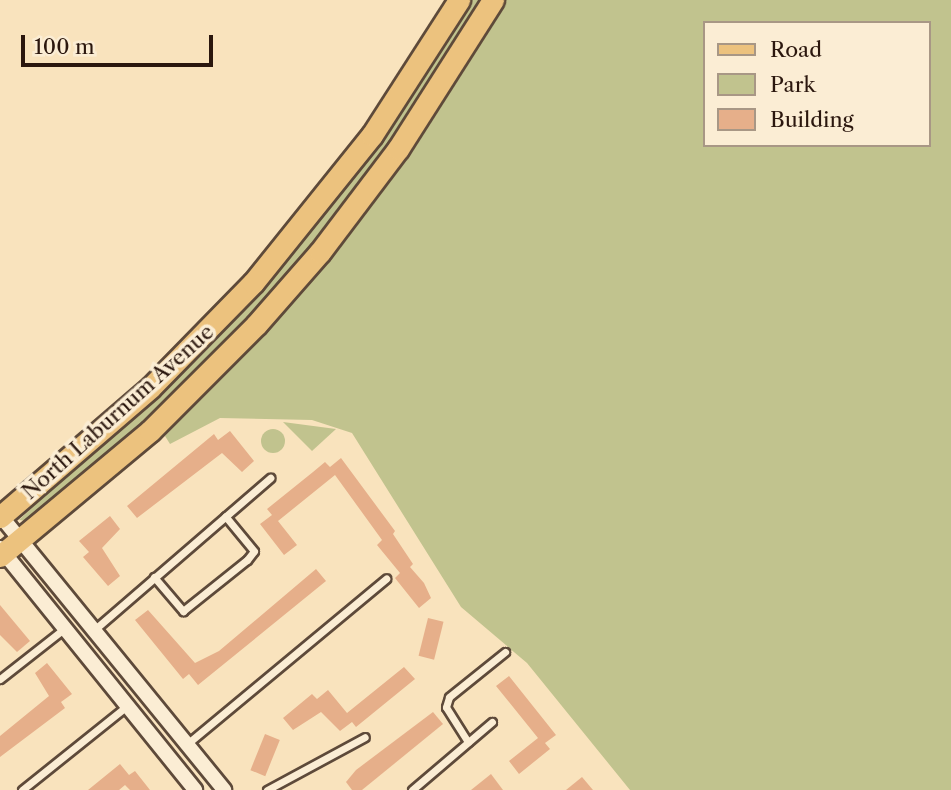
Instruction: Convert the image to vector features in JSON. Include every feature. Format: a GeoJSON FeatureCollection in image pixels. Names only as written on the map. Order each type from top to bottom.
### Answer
{"type":"FeatureCollection","features":[{"type":"Feature","properties":{"kind":"main road","name":"North Laburnum Avenue"},"geometry":{"type":"LineString","coordinates":[[0,516],[151,387],[254,283],[372,135],[458,0]]}},
{"type":"Feature","properties":{"kind":"main road","name":"North Laburnum Avenue"},"geometry":{"type":"LineString","coordinates":[[6,549],[150,431],[272,306],[398,149],[493,0]]}},
{"type":"Feature","properties":{"kind":"street"},"geometry":{"type":"LineString","coordinates":[[0,516],[6,549],[68,632],[195,790]]}},
{"type":"Feature","properties":{"kind":"street"},"geometry":{"type":"LineString","coordinates":[[6,549],[90,626],[224,790]]}},
{"type":"Feature","properties":{"kind":"lane"},"geometry":{"type":"LineString","coordinates":[[0,679],[68,632],[90,626],[154,577],[270,478]]}},
{"type":"Feature","properties":{"kind":"lane"},"geometry":{"type":"LineString","coordinates":[[154,577],[183,611],[247,560],[254,551],[225,516]]}},
{"type":"Feature","properties":{"kind":"lane"},"geometry":{"type":"LineString","coordinates":[[186,744],[386,579]]}},
{"type":"Feature","properties":{"kind":"lane"},"geometry":{"type":"LineString","coordinates":[[468,742],[446,707],[449,697],[505,652]]}},
{"type":"Feature","properties":{"kind":"lane"},"geometry":{"type":"LineString","coordinates":[[22,790],[127,706]]}},
{"type":"Feature","properties":{"kind":"lane"},"geometry":{"type":"LineString","coordinates":[[412,790],[492,722]]}},
{"type":"Feature","properties":{"kind":"lane"},"geometry":{"type":"LineString","coordinates":[[267,790],[365,737]]}},
{"type":"Feature","properties":{"kind":"green space"},"geometry":{"type":"Polygon","coordinates":[[[466,0],[484,0],[451,57],[346,207],[277,289],[206,365],[114,450],[27,521],[19,520],[183,365],[466,0]]]}},
{"type":"Feature","properties":{"kind":"green space"},"geometry":{"type":"Polygon","coordinates":[[[505,0],[951,0],[951,790],[630,790],[527,663],[461,607],[352,433],[312,420],[220,418],[170,444],[165,436],[250,345],[369,203],[505,0]]]}},
{"type":"Feature","properties":{"kind":"green space"},"geometry":{"type":"Polygon","coordinates":[[[283,422],[336,429],[312,451],[283,422]]]}},
{"type":"Feature","properties":{"kind":"green space"},"geometry":{"type":"Polygon","coordinates":[[[273,429],[284,436],[285,441],[278,452],[273,453],[262,446],[261,441],[268,430],[273,429]]]}},
{"type":"Feature","properties":{"kind":"building"},"geometry":{"type":"Polygon","coordinates":[[[230,431],[254,461],[242,472],[222,453],[137,518],[127,506],[214,434],[218,440],[230,431]]]}},
{"type":"Feature","properties":{"kind":"building"},"geometry":{"type":"Polygon","coordinates":[[[341,458],[395,531],[393,534],[413,564],[410,567],[424,583],[431,598],[419,608],[395,578],[400,573],[377,545],[382,540],[335,475],[278,521],[297,545],[284,555],[260,524],[272,515],[267,509],[325,462],[330,467],[341,458]]]}},
{"type":"Feature","properties":{"kind":"building"},"geometry":{"type":"Polygon","coordinates":[[[110,516],[120,529],[102,548],[120,576],[108,586],[83,557],[89,552],[79,541],[110,516]]]}},
{"type":"Feature","properties":{"kind":"building"},"geometry":{"type":"Polygon","coordinates":[[[316,569],[326,581],[198,685],[189,674],[183,679],[135,620],[148,610],[195,663],[219,651],[316,569]]]}},
{"type":"Feature","properties":{"kind":"building"},"geometry":{"type":"Polygon","coordinates":[[[0,605],[30,641],[17,652],[0,635],[0,605]]]}},
{"type":"Feature","properties":{"kind":"building"},"geometry":{"type":"Polygon","coordinates":[[[428,618],[444,622],[434,660],[419,656],[428,618]]]}},
{"type":"Feature","properties":{"kind":"building"},"geometry":{"type":"Polygon","coordinates":[[[47,663],[72,694],[61,702],[65,708],[0,757],[0,736],[49,696],[35,673],[47,663]]]}},
{"type":"Feature","properties":{"kind":"building"},"geometry":{"type":"Polygon","coordinates":[[[404,667],[415,679],[356,727],[352,722],[340,731],[321,712],[293,730],[283,718],[312,694],[317,699],[328,690],[347,713],[404,667]]]}},
{"type":"Feature","properties":{"kind":"building"},"geometry":{"type":"Polygon","coordinates":[[[509,676],[556,735],[545,743],[550,749],[519,774],[509,761],[538,738],[496,686],[509,676]]]}},
{"type":"Feature","properties":{"kind":"building"},"geometry":{"type":"Polygon","coordinates":[[[433,712],[443,724],[362,790],[352,790],[346,782],[356,770],[433,712]]]}},
{"type":"Feature","properties":{"kind":"building"},"geometry":{"type":"Polygon","coordinates":[[[265,734],[280,740],[265,776],[250,770],[265,734]]]}},
{"type":"Feature","properties":{"kind":"building"},"geometry":{"type":"Polygon","coordinates":[[[120,764],[129,775],[135,771],[150,790],[130,790],[125,785],[119,790],[88,790],[120,764]]]}},
{"type":"Feature","properties":{"kind":"building"},"geometry":{"type":"Polygon","coordinates":[[[491,774],[503,790],[471,790],[491,774]]]}},
{"type":"Feature","properties":{"kind":"building"},"geometry":{"type":"Polygon","coordinates":[[[582,777],[593,790],[566,790],[582,777]]]}}]}
